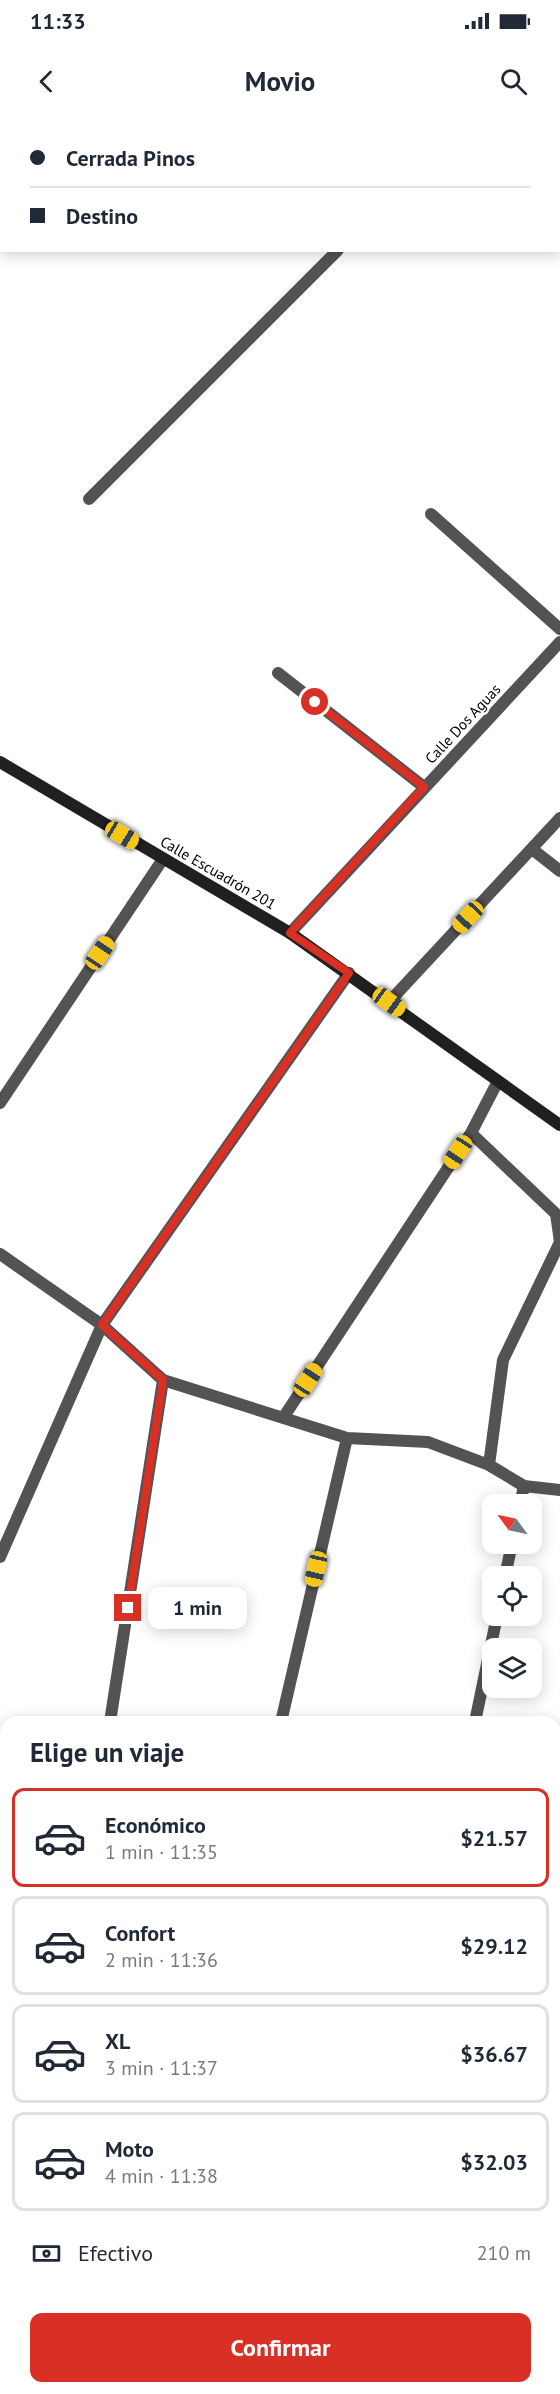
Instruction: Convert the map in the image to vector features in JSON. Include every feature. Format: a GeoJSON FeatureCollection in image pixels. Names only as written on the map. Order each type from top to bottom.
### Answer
{"type":"FeatureCollection","features":[{"type":"Feature","properties":{"kind":"street"},"geometry":{"type":"LineString","coordinates":[[89,499],[336,252]]}},
{"type":"Feature","properties":{"kind":"street"},"geometry":{"type":"LineString","coordinates":[[432,514],[560,629]]}},
{"type":"Feature","properties":{"kind":"street","name":"Calle Dos Aguas"},"geometry":{"type":"LineString","coordinates":[[290,933],[560,642]]}},
{"type":"Feature","properties":{"kind":"street"},"geometry":{"type":"LineString","coordinates":[[278,673],[424,787]]}},
{"type":"Feature","properties":{"kind":"street","name":"Calle Escuadrón 201"},"geometry":{"type":"LineString","coordinates":[[0,762],[290,933],[560,1125]]}},
{"type":"Feature","properties":{"kind":"street"},"geometry":{"type":"LineString","coordinates":[[389,1002],[560,818]]}},
{"type":"Feature","properties":{"kind":"street"},"geometry":{"type":"LineString","coordinates":[[532,849],[560,871]]}},
{"type":"Feature","properties":{"kind":"street"},"geometry":{"type":"LineString","coordinates":[[0,1103],[163,859]]}},
{"type":"Feature","properties":{"kind":"street"},"geometry":{"type":"LineString","coordinates":[[0,1557],[102,1325],[349,973]]}},
{"type":"Feature","properties":{"kind":"street"},"geometry":{"type":"LineString","coordinates":[[283,1418],[471,1133],[498,1081]]}},
{"type":"Feature","properties":{"kind":"street"},"geometry":{"type":"LineString","coordinates":[[471,1133],[556,1214],[560,1242],[503,1360],[489,1465]]}},
{"type":"Feature","properties":{"kind":"street"},"geometry":{"type":"LineString","coordinates":[[0,1254],[102,1325],[163,1380],[347,1438],[428,1442],[489,1465],[524,1486],[560,1490]]}},
{"type":"Feature","properties":{"kind":"street"},"geometry":{"type":"LineString","coordinates":[[111,1716],[163,1380]]}},
{"type":"Feature","properties":{"kind":"street"},"geometry":{"type":"LineString","coordinates":[[281,1716],[347,1438]]}},
{"type":"Feature","properties":{"kind":"street"},"geometry":{"type":"LineString","coordinates":[[522,1494],[524,1486]]}},
{"type":"Feature","properties":{"kind":"street"},"geometry":{"type":"LineString","coordinates":[[476,1716],[495,1626]]}},
{"type":"Feature","properties":{"kind":"route"},"geometry":{"type":"LineString","coordinates":[[128,1608],[163,1380],[102,1325],[349,973],[290,933],[424,787],[315,702]]}}]}
